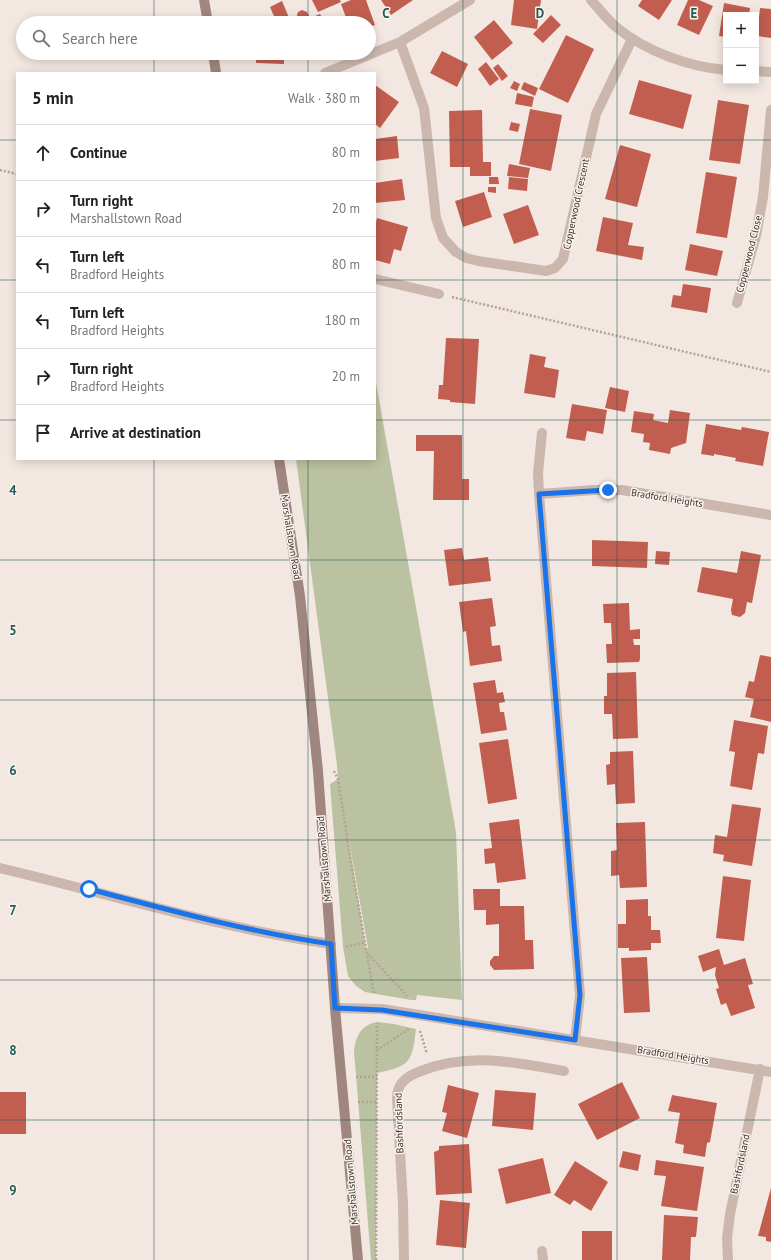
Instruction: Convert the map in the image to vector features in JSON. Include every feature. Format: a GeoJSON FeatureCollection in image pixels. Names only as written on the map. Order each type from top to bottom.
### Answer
{"type":"FeatureCollection","features":[{"type":"Feature","properties":{"kind":"main road"},"geometry":{"type":"LineString","coordinates":[[204,0],[207,16]]}},
{"type":"Feature","properties":{"kind":"main road"},"geometry":{"type":"LineString","coordinates":[[214,60],[216,72]]}},
{"type":"Feature","properties":{"kind":"main road","name":"Marshallstown Road"},"geometry":{"type":"LineString","coordinates":[[279,460],[300,596],[318,771],[332,947],[335,1008],[358,1260]]}},
{"type":"Feature","properties":{"kind":"street"},"geometry":{"type":"LineString","coordinates":[[376,52],[400,42],[470,0]]}},
{"type":"Feature","properties":{"kind":"street"},"geometry":{"type":"LineString","coordinates":[[591,0],[616,26],[632,38],[656,51],[684,61],[723,69]]}},
{"type":"Feature","properties":{"kind":"street","name":"Copperwood Crescent"},"geometry":{"type":"LineString","coordinates":[[400,42],[424,108],[436,218],[443,238],[456,252],[466,258],[546,270],[555,268],[563,259],[596,114],[632,38]]}},
{"type":"Feature","properties":{"kind":"street"},"geometry":{"type":"LineString","coordinates":[[327,72],[356,60]]}},
{"type":"Feature","properties":{"kind":"street"},"geometry":{"type":"LineString","coordinates":[[759,72],[771,72]]}},
{"type":"Feature","properties":{"kind":"street","name":"Copperwood Close"},"geometry":{"type":"LineString","coordinates":[[737,303],[756,236],[762,204],[771,110]]}},
{"type":"Feature","properties":{"kind":"street"},"geometry":{"type":"LineString","coordinates":[[376,279],[439,294]]}},
{"type":"Feature","properties":{"kind":"street"},"geometry":{"type":"LineString","coordinates":[[542,433],[538,473],[539,494],[580,995],[575,1040]]}},
{"type":"Feature","properties":{"kind":"street","name":"Bradford Heights"},"geometry":{"type":"LineString","coordinates":[[539,494],[594,490],[622,490],[771,515]]}},
{"type":"Feature","properties":{"kind":"street"},"geometry":{"type":"LineString","coordinates":[[0,868],[212,921],[332,947]]}},
{"type":"Feature","properties":{"kind":"street","name":"Bradford Heights"},"geometry":{"type":"LineString","coordinates":[[335,1008],[377,1009],[760,1069],[771,1072]]}},
{"type":"Feature","properties":{"kind":"street","name":"Bashfordsland"},"geometry":{"type":"LineString","coordinates":[[404,1260],[404,1204],[397,1092],[405,1079],[431,1067],[457,1062],[496,1060],[564,1071]]}},
{"type":"Feature","properties":{"kind":"street","name":"Bashfordsland"},"geometry":{"type":"LineString","coordinates":[[728,1260],[727,1238],[730,1214],[760,1069]]}},
{"type":"Feature","properties":{"kind":"path"},"geometry":{"type":"LineString","coordinates":[[0,170],[16,174]]}},
{"type":"Feature","properties":{"kind":"path"},"geometry":{"type":"LineString","coordinates":[[439,294],[771,372]]}},
{"type":"Feature","properties":{"kind":"path"},"geometry":{"type":"LineString","coordinates":[[331,766],[338,779],[351,863],[377,1009],[376,1260]]}},
{"type":"Feature","properties":{"kind":"path"},"geometry":{"type":"LineString","coordinates":[[332,947],[365,942]]}},
{"type":"Feature","properties":{"kind":"path"},"geometry":{"type":"LineString","coordinates":[[416,1029],[420,1030],[431,1067]]}},
{"type":"Feature","properties":{"kind":"path"},"geometry":{"type":"LineString","coordinates":[[341,1077],[377,1077]]}},
{"type":"Feature","properties":{"kind":"green space"},"geometry":{"type":"Polygon","coordinates":[[[376,383],[456,832],[462,1000],[417,995],[416,1000],[411,1000],[365,992],[356,986],[348,976],[343,947],[330,784],[338,779],[296,460],[376,460],[376,383]],[[347,829],[366,948],[368,949],[347,829]]]}},
{"type":"Feature","properties":{"kind":"green space"},"geometry":{"type":"Polygon","coordinates":[[[377,1022],[416,1029],[413,1049],[411,1056],[407,1061],[403,1065],[396,1068],[377,1073],[376,1260],[371,1260],[354,1051],[360,1032],[372,1023],[377,1022]]]}},
{"type":"Feature","properties":{"kind":"building"},"geometry":{"type":"Polygon","coordinates":[[[312,0],[340,0],[341,2],[318,12],[312,0]]]}},
{"type":"Feature","properties":{"kind":"building"},"geometry":{"type":"Polygon","coordinates":[[[351,0],[366,0],[372,16],[345,16],[341,4],[351,0]]]}},
{"type":"Feature","properties":{"kind":"building"},"geometry":{"type":"Polygon","coordinates":[[[381,0],[413,0],[391,15],[381,0]]]}},
{"type":"Feature","properties":{"kind":"building"},"geometry":{"type":"Polygon","coordinates":[[[514,0],[541,0],[537,29],[511,25],[514,0]]]}},
{"type":"Feature","properties":{"kind":"building"},"geometry":{"type":"Polygon","coordinates":[[[642,0],[672,0],[659,20],[638,6],[642,0]]]}},
{"type":"Feature","properties":{"kind":"building"},"geometry":{"type":"Polygon","coordinates":[[[688,0],[699,0],[713,6],[699,35],[677,25],[688,0]]]}},
{"type":"Feature","properties":{"kind":"building"},"geometry":{"type":"Polygon","coordinates":[[[282,1],[288,16],[274,16],[270,7],[282,1]]]}},
{"type":"Feature","properties":{"kind":"building"},"geometry":{"type":"Polygon","coordinates":[[[724,3],[750,8],[749,12],[723,12],[723,37],[719,36],[724,3]]]}},
{"type":"Feature","properties":{"kind":"building"},"geometry":{"type":"Polygon","coordinates":[[[760,8],[771,9],[771,38],[759,36],[760,8]]]}},
{"type":"Feature","properties":{"kind":"building"},"geometry":{"type":"Polygon","coordinates":[[[302,10],[307,12],[309,16],[297,16],[298,12],[302,10]]]}},
{"type":"Feature","properties":{"kind":"building"},"geometry":{"type":"Polygon","coordinates":[[[551,15],[561,25],[543,43],[533,34],[551,15]]]}},
{"type":"Feature","properties":{"kind":"building"},"geometry":{"type":"Polygon","coordinates":[[[494,20],[513,43],[492,60],[474,37],[494,20]]]}},
{"type":"Feature","properties":{"kind":"building"},"geometry":{"type":"Polygon","coordinates":[[[566,35],[594,49],[568,103],[539,89],[566,35]]]}},
{"type":"Feature","properties":{"kind":"building"},"geometry":{"type":"Polygon","coordinates":[[[442,51],[468,64],[457,87],[430,73],[442,51]]]}},
{"type":"Feature","properties":{"kind":"building"},"geometry":{"type":"Polygon","coordinates":[[[256,60],[284,60],[284,64],[256,63],[256,60]]]}},
{"type":"Feature","properties":{"kind":"building"},"geometry":{"type":"Polygon","coordinates":[[[486,62],[499,79],[490,86],[478,69],[486,62]]]}},
{"type":"Feature","properties":{"kind":"building"},"geometry":{"type":"Polygon","coordinates":[[[498,64],[508,76],[502,81],[493,68],[498,64]]]}},
{"type":"Feature","properties":{"kind":"building"},"geometry":{"type":"Polygon","coordinates":[[[639,80],[692,95],[683,129],[629,114],[639,80]]]}},
{"type":"Feature","properties":{"kind":"building"},"geometry":{"type":"Polygon","coordinates":[[[514,81],[520,84],[517,91],[510,88],[514,81]]]}},
{"type":"Feature","properties":{"kind":"building"},"geometry":{"type":"Polygon","coordinates":[[[524,82],[538,88],[535,96],[521,89],[524,82]]]}},
{"type":"Feature","properties":{"kind":"building"},"geometry":{"type":"Polygon","coordinates":[[[376,86],[399,102],[380,128],[376,125],[376,86]]]}},
{"type":"Feature","properties":{"kind":"building"},"geometry":{"type":"Polygon","coordinates":[[[517,93],[534,97],[532,107],[515,104],[517,93]]]}},
{"type":"Feature","properties":{"kind":"building"},"geometry":{"type":"Polygon","coordinates":[[[718,100],[749,105],[740,164],[709,160],[718,100]]]}},
{"type":"Feature","properties":{"kind":"building"},"geometry":{"type":"Polygon","coordinates":[[[530,109],[562,115],[551,171],[519,164],[530,109]]]}},
{"type":"Feature","properties":{"kind":"building"},"geometry":{"type":"Polygon","coordinates":[[[482,110],[483,162],[491,162],[491,176],[470,176],[470,167],[450,167],[449,111],[482,110]]]}},
{"type":"Feature","properties":{"kind":"building"},"geometry":{"type":"Polygon","coordinates":[[[511,122],[520,124],[518,132],[509,130],[511,122]]]}},
{"type":"Feature","properties":{"kind":"building"},"geometry":{"type":"Polygon","coordinates":[[[397,136],[399,158],[376,161],[376,139],[397,136]]]}},
{"type":"Feature","properties":{"kind":"building"},"geometry":{"type":"Polygon","coordinates":[[[620,145],[651,154],[637,207],[605,199],[620,145]]]}},
{"type":"Feature","properties":{"kind":"building"},"geometry":{"type":"Polygon","coordinates":[[[509,164],[530,168],[528,178],[507,176],[509,164]]]}},
{"type":"Feature","properties":{"kind":"building"},"geometry":{"type":"Polygon","coordinates":[[[706,172],[737,177],[727,238],[696,233],[706,172]]]}},
{"type":"Feature","properties":{"kind":"building"},"geometry":{"type":"Polygon","coordinates":[[[489,177],[498,177],[499,184],[489,184],[489,177]]]}},
{"type":"Feature","properties":{"kind":"building"},"geometry":{"type":"Polygon","coordinates":[[[509,177],[528,179],[527,191],[508,189],[509,177]]]}},
{"type":"Feature","properties":{"kind":"building"},"geometry":{"type":"Polygon","coordinates":[[[402,179],[405,200],[376,203],[376,183],[402,179]]]}},
{"type":"Feature","properties":{"kind":"building"},"geometry":{"type":"Polygon","coordinates":[[[488,187],[496,187],[496,193],[488,192],[488,187]]]}},
{"type":"Feature","properties":{"kind":"building"},"geometry":{"type":"Polygon","coordinates":[[[484,192],[492,217],[463,227],[455,201],[484,192]]]}},
{"type":"Feature","properties":{"kind":"building"},"geometry":{"type":"Polygon","coordinates":[[[528,205],[539,235],[514,244],[503,214],[528,205]]]}},
{"type":"Feature","properties":{"kind":"building"},"geometry":{"type":"Polygon","coordinates":[[[603,217],[633,223],[628,245],[644,247],[642,260],[596,251],[603,217]]]}},
{"type":"Feature","properties":{"kind":"building"},"geometry":{"type":"Polygon","coordinates":[[[377,218],[408,227],[401,251],[394,249],[390,264],[376,260],[377,218]]]}},
{"type":"Feature","properties":{"kind":"building"},"geometry":{"type":"Polygon","coordinates":[[[690,244],[723,251],[717,276],[685,270],[690,244]]]}},
{"type":"Feature","properties":{"kind":"building"},"geometry":{"type":"Polygon","coordinates":[[[683,284],[711,288],[707,313],[671,307],[673,295],[681,296],[683,284]]]}},
{"type":"Feature","properties":{"kind":"building"},"geometry":{"type":"Polygon","coordinates":[[[446,338],[479,339],[475,404],[450,402],[450,400],[438,399],[439,385],[443,385],[446,338]]]}},
{"type":"Feature","properties":{"kind":"building"},"geometry":{"type":"Polygon","coordinates":[[[530,354],[546,357],[544,367],[559,370],[555,398],[524,393],[530,354]]]}},
{"type":"Feature","properties":{"kind":"building"},"geometry":{"type":"Polygon","coordinates":[[[610,387],[629,391],[625,412],[605,408],[610,387]]]}},
{"type":"Feature","properties":{"kind":"building"},"geometry":{"type":"Polygon","coordinates":[[[572,404],[607,410],[603,434],[587,431],[585,441],[566,438],[572,404]]]}},
{"type":"Feature","properties":{"kind":"building"},"geometry":{"type":"Polygon","coordinates":[[[670,410],[690,413],[686,443],[671,448],[670,454],[649,450],[650,443],[643,442],[644,434],[631,432],[634,411],[654,414],[653,420],[668,423],[670,410]]]}},
{"type":"Feature","properties":{"kind":"building"},"geometry":{"type":"Polygon","coordinates":[[[706,424],[741,430],[742,427],[769,432],[763,466],[735,461],[736,458],[714,454],[714,456],[701,454],[706,424]]]}},
{"type":"Feature","properties":{"kind":"building"},"geometry":{"type":"Polygon","coordinates":[[[416,435],[462,435],[462,479],[469,479],[469,500],[433,500],[434,451],[416,451],[416,435]]]}},
{"type":"Feature","properties":{"kind":"building"},"geometry":{"type":"Polygon","coordinates":[[[592,540],[648,542],[647,568],[592,566],[592,540]]]}},
{"type":"Feature","properties":{"kind":"building"},"geometry":{"type":"Polygon","coordinates":[[[462,548],[464,560],[488,557],[491,581],[449,586],[444,550],[462,548]]]}},
{"type":"Feature","properties":{"kind":"building"},"geometry":{"type":"Polygon","coordinates":[[[656,551],[670,552],[669,565],[655,564],[656,551]]]}},
{"type":"Feature","properties":{"kind":"building"},"geometry":{"type":"Polygon","coordinates":[[[741,551],[761,555],[752,603],[747,602],[745,613],[740,617],[732,615],[731,610],[733,599],[697,592],[702,567],[737,573],[741,551]]]}},
{"type":"Feature","properties":{"kind":"building"},"geometry":{"type":"Polygon","coordinates":[[[492,598],[496,626],[490,627],[492,646],[500,645],[502,661],[470,666],[466,631],[463,632],[459,602],[492,598]]]}},
{"type":"Feature","properties":{"kind":"building"},"geometry":{"type":"Polygon","coordinates":[[[629,603],[630,630],[640,629],[640,639],[633,639],[634,645],[640,645],[639,662],[607,663],[606,644],[612,644],[611,623],[604,623],[603,604],[629,603]]]}},
{"type":"Feature","properties":{"kind":"building"},"geometry":{"type":"Polygon","coordinates":[[[760,655],[771,657],[771,722],[750,717],[754,699],[745,697],[749,681],[754,682],[760,655]]]}},
{"type":"Feature","properties":{"kind":"building"},"geometry":{"type":"Polygon","coordinates":[[[636,672],[638,738],[613,739],[612,714],[604,714],[604,696],[607,696],[607,673],[636,672]]]}},
{"type":"Feature","properties":{"kind":"building"},"geometry":{"type":"Polygon","coordinates":[[[495,680],[497,693],[503,692],[505,702],[499,703],[500,712],[504,712],[507,730],[481,734],[473,683],[495,680]]]}},
{"type":"Feature","properties":{"kind":"building"},"geometry":{"type":"Polygon","coordinates":[[[734,720],[768,726],[764,754],[758,753],[752,790],[730,786],[735,752],[729,751],[734,720]]]}},
{"type":"Feature","properties":{"kind":"building"},"geometry":{"type":"Polygon","coordinates":[[[508,739],[517,799],[488,804],[479,743],[508,739]]]}},
{"type":"Feature","properties":{"kind":"building"},"geometry":{"type":"Polygon","coordinates":[[[633,751],[635,803],[616,804],[615,784],[607,785],[606,765],[610,764],[610,752],[633,751]]]}},
{"type":"Feature","properties":{"kind":"building"},"geometry":{"type":"Polygon","coordinates":[[[732,804],[761,808],[752,866],[723,861],[724,855],[713,853],[715,835],[727,837],[732,804]]]}},
{"type":"Feature","properties":{"kind":"building"},"geometry":{"type":"Polygon","coordinates":[[[519,819],[526,879],[497,883],[495,863],[485,864],[484,849],[492,848],[489,823],[519,819]]]}},
{"type":"Feature","properties":{"kind":"building"},"geometry":{"type":"Polygon","coordinates":[[[645,822],[647,887],[620,888],[619,875],[611,876],[611,851],[617,850],[616,823],[645,822]]]}},
{"type":"Feature","properties":{"kind":"building"},"geometry":{"type":"Polygon","coordinates":[[[723,876],[751,880],[744,941],[716,938],[723,876]]]}},
{"type":"Feature","properties":{"kind":"building"},"geometry":{"type":"Polygon","coordinates":[[[473,889],[500,889],[500,906],[524,906],[525,940],[533,940],[534,969],[494,970],[490,965],[490,961],[494,956],[499,956],[499,924],[486,925],[486,910],[474,910],[473,889]]]}},
{"type":"Feature","properties":{"kind":"building"},"geometry":{"type":"Polygon","coordinates":[[[648,899],[648,916],[651,916],[651,930],[660,930],[661,943],[651,943],[651,950],[629,951],[629,948],[618,948],[618,924],[626,924],[626,900],[648,899]]]}},
{"type":"Feature","properties":{"kind":"building"},"geometry":{"type":"Polygon","coordinates":[[[719,949],[724,965],[745,958],[753,984],[748,985],[755,1008],[731,1016],[726,1003],[721,1005],[716,989],[719,988],[715,975],[716,967],[703,972],[698,956],[719,949]]]}},
{"type":"Feature","properties":{"kind":"building"},"geometry":{"type":"Polygon","coordinates":[[[647,957],[650,1012],[624,1013],[621,958],[647,957]]]}},
{"type":"Feature","properties":{"kind":"building"},"geometry":{"type":"Polygon","coordinates":[[[622,1082],[640,1118],[597,1140],[578,1104],[622,1082]]]}},
{"type":"Feature","properties":{"kind":"building"},"geometry":{"type":"Polygon","coordinates":[[[448,1085],[479,1093],[467,1138],[442,1131],[447,1113],[442,1112],[448,1085]]]}},
{"type":"Feature","properties":{"kind":"building"},"geometry":{"type":"Polygon","coordinates":[[[495,1090],[536,1093],[533,1130],[492,1126],[495,1090]]]}},
{"type":"Feature","properties":{"kind":"building"},"geometry":{"type":"Polygon","coordinates":[[[0,1092],[26,1092],[26,1134],[0,1134],[0,1092]]]}},
{"type":"Feature","properties":{"kind":"building"},"geometry":{"type":"Polygon","coordinates":[[[672,1095],[717,1103],[710,1142],[707,1143],[705,1157],[683,1153],[684,1145],[675,1143],[680,1113],[668,1111],[672,1095]]]}},
{"type":"Feature","properties":{"kind":"building"},"geometry":{"type":"Polygon","coordinates":[[[469,1144],[472,1193],[436,1195],[434,1152],[439,1150],[439,1146],[469,1144]]]}},
{"type":"Feature","properties":{"kind":"building"},"geometry":{"type":"Polygon","coordinates":[[[623,1151],[641,1155],[638,1171],[619,1167],[623,1151]]]}},
{"type":"Feature","properties":{"kind":"building"},"geometry":{"type":"Polygon","coordinates":[[[543,1158],[551,1193],[506,1204],[498,1169],[543,1158]]]}},
{"type":"Feature","properties":{"kind":"building"},"geometry":{"type":"Polygon","coordinates":[[[656,1160],[704,1167],[697,1211],[661,1206],[666,1176],[654,1175],[656,1160]]]}},
{"type":"Feature","properties":{"kind":"building"},"geometry":{"type":"Polygon","coordinates":[[[575,1161],[608,1182],[591,1211],[574,1200],[570,1205],[554,1195],[575,1161]]]}},
{"type":"Feature","properties":{"kind":"building"},"geometry":{"type":"Polygon","coordinates":[[[771,1188],[771,1242],[766,1241],[766,1237],[758,1236],[771,1188]]]}},
{"type":"Feature","properties":{"kind":"building"},"geometry":{"type":"Polygon","coordinates":[[[440,1200],[470,1203],[466,1248],[436,1245],[440,1200]]]}},
{"type":"Feature","properties":{"kind":"building"},"geometry":{"type":"Polygon","coordinates":[[[664,1215],[698,1217],[696,1237],[691,1237],[690,1260],[662,1260],[664,1215]]]}},
{"type":"Feature","properties":{"kind":"building"},"geometry":{"type":"Polygon","coordinates":[[[582,1231],[612,1231],[612,1260],[582,1260],[582,1231]]]}},
{"type":"Feature","properties":{"kind":"route"},"geometry":{"type":"LineString","coordinates":[[89,889],[212,921],[296,939],[331,944],[335,1008],[368,1008],[575,1040],[580,1006],[580,995],[539,494],[608,490]]}}]}
